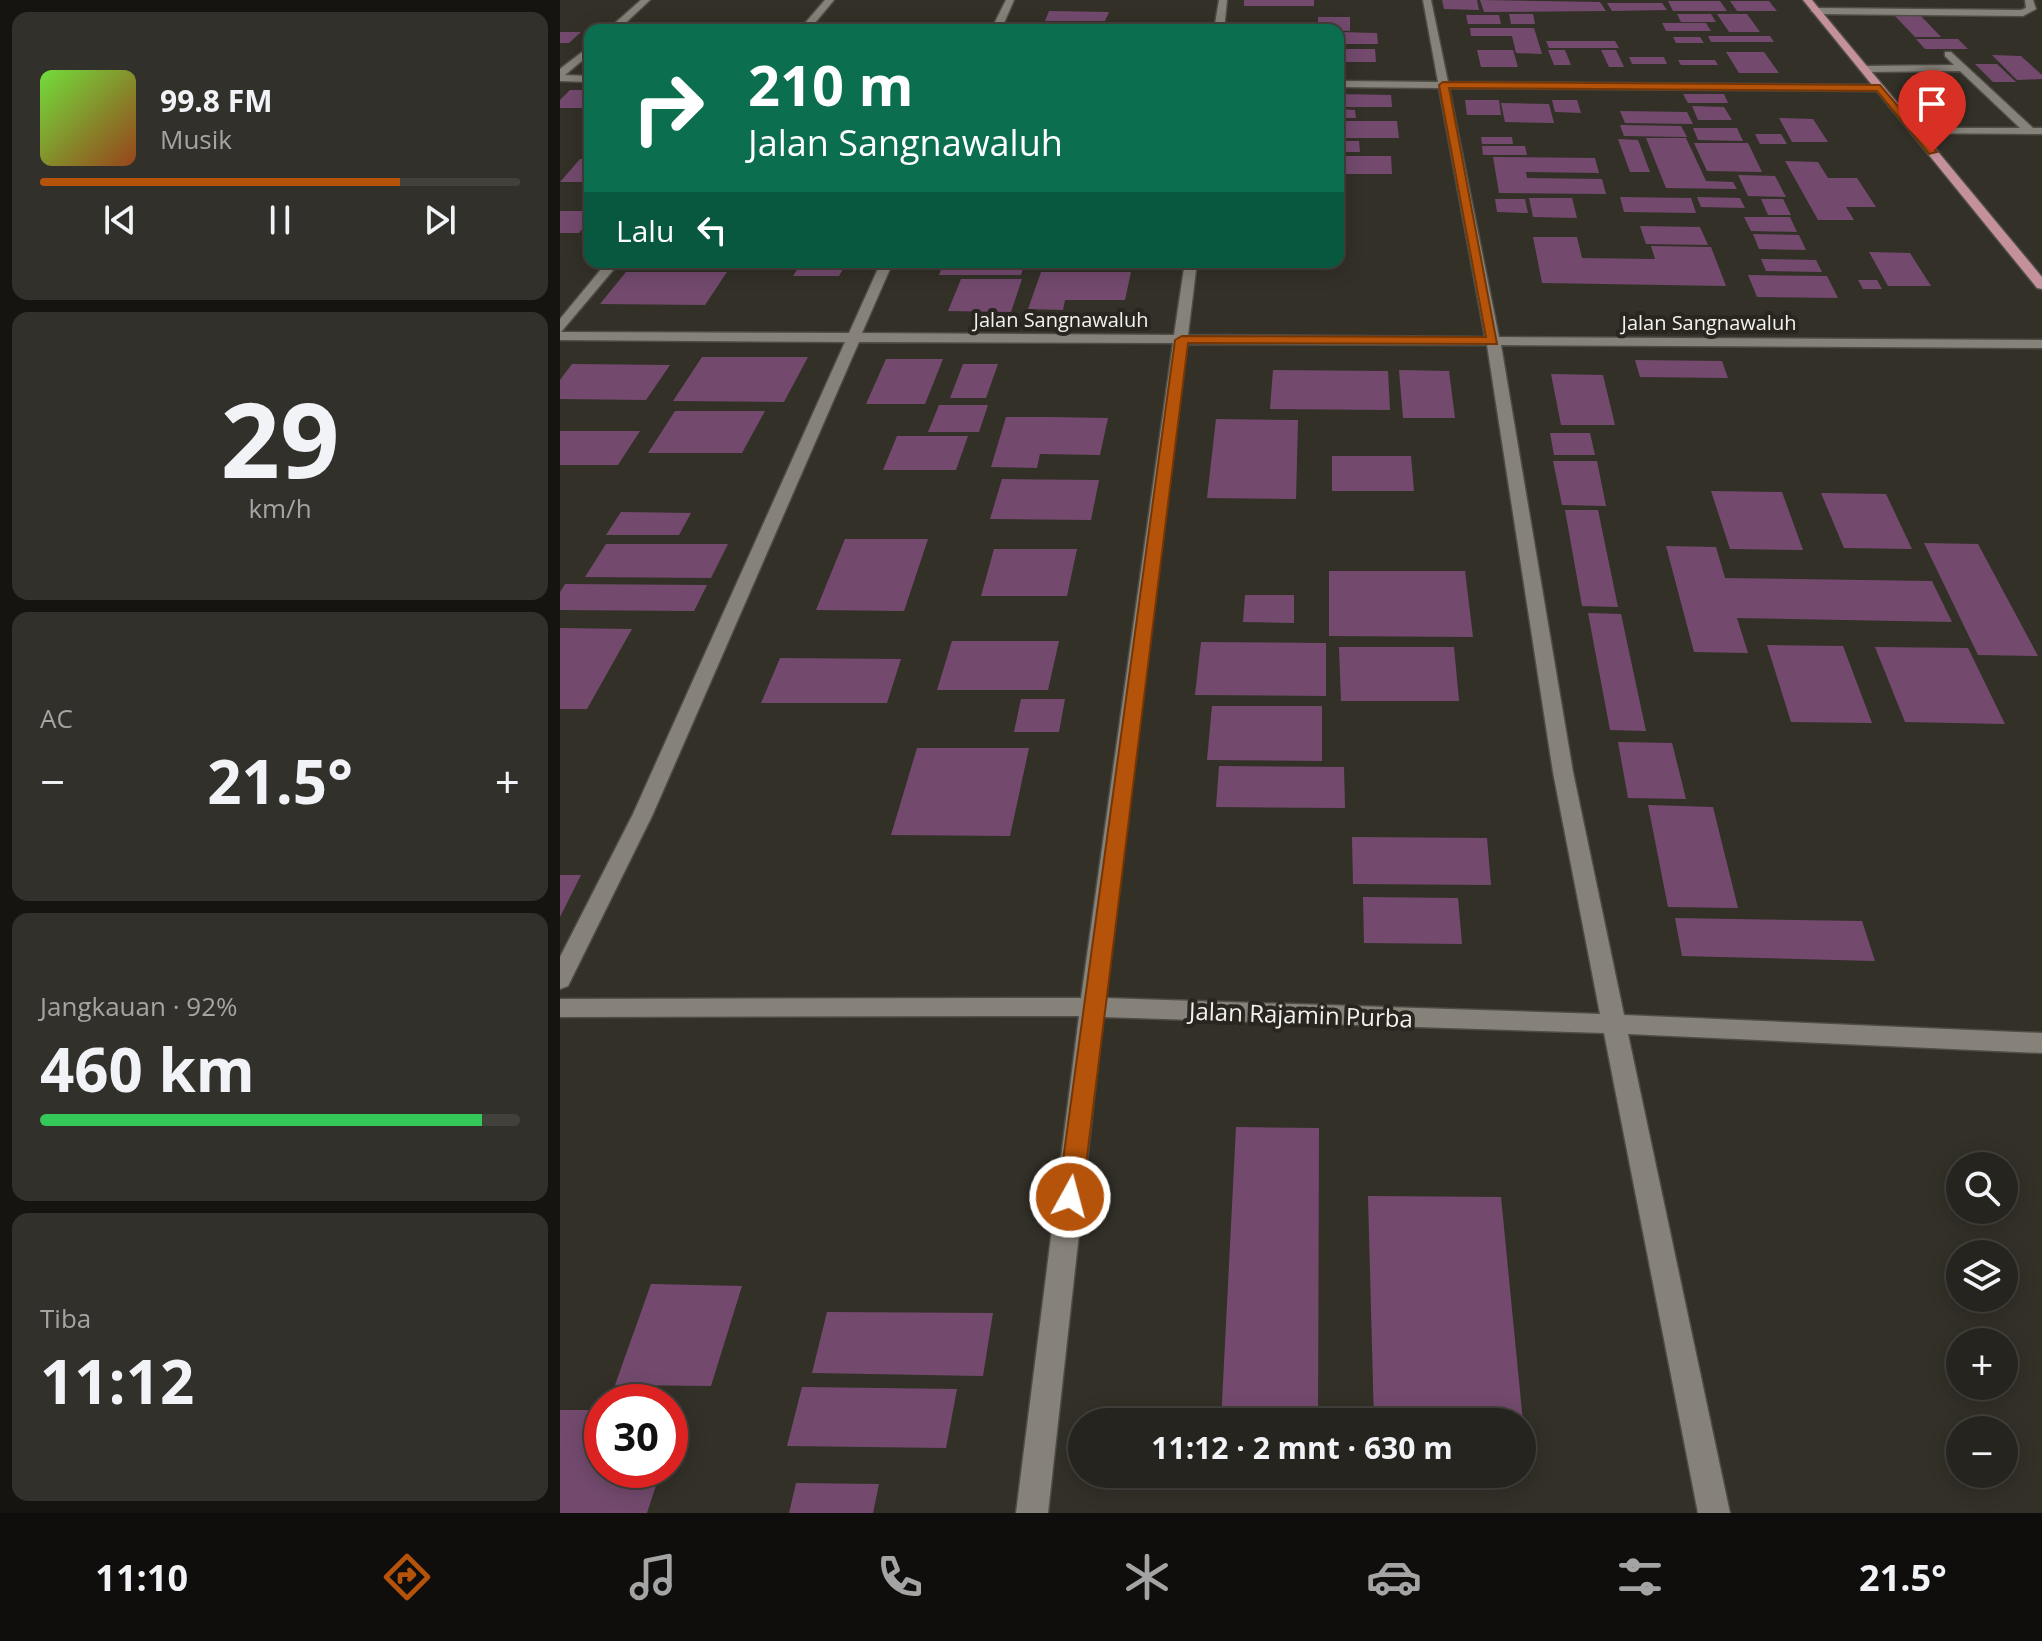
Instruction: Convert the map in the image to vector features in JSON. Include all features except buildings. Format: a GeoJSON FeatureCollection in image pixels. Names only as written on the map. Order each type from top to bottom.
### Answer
{"type":"FeatureCollection","features":[{"type":"Feature","properties":{"kind":"main road"},"geometry":{"type":"LineString","coordinates":[[1807,0],[2042,285]]}},
{"type":"Feature","properties":{"kind":"street"},"geometry":{"type":"LineString","coordinates":[[619,24],[646,0]]}},
{"type":"Feature","properties":{"kind":"street"},"geometry":{"type":"LineString","coordinates":[[809,24],[830,0]]}},
{"type":"Feature","properties":{"kind":"street"},"geometry":{"type":"LineString","coordinates":[[999,24],[1010,0]]}},
{"type":"Feature","properties":{"kind":"street"},"geometry":{"type":"LineString","coordinates":[[1220,24],[1223,0]]}},
{"type":"Feature","properties":{"kind":"street"},"geometry":{"type":"LineString","coordinates":[[1427,0],[1493,341],[1563,772],[1714,1513]]}},
{"type":"Feature","properties":{"kind":"street"},"geometry":{"type":"LineString","coordinates":[[1816,11],[2023,13],[2031,9],[2029,0]]}},
{"type":"Feature","properties":{"kind":"street"},"geometry":{"type":"LineString","coordinates":[[560,76],[584,54]]}},
{"type":"Feature","properties":{"kind":"street"},"geometry":{"type":"LineString","coordinates":[[1948,54],[2036,131]]}},
{"type":"Feature","properties":{"kind":"street"},"geometry":{"type":"LineString","coordinates":[[1864,69],[1963,68]]}},
{"type":"Feature","properties":{"kind":"street"},"geometry":{"type":"LineString","coordinates":[[560,76],[584,78]]}},
{"type":"Feature","properties":{"kind":"street"},"geometry":{"type":"LineString","coordinates":[[1344,84],[1880,88]]}},
{"type":"Feature","properties":{"kind":"street"},"geometry":{"type":"LineString","coordinates":[[1915,131],[2036,131]]}},
{"type":"Feature","properties":{"kind":"street"},"geometry":{"type":"LineString","coordinates":[[560,328],[609,268]]}},
{"type":"Feature","properties":{"kind":"street"},"geometry":{"type":"LineString","coordinates":[[560,980],[643,814],[884,268]]}},
{"type":"Feature","properties":{"kind":"street"},"geometry":{"type":"LineString","coordinates":[[1032,1513],[1092,1007],[1190,268]]}},
{"type":"Feature","properties":{"kind":"street","name":"Jalan Sangnawaluh"},"geometry":{"type":"LineString","coordinates":[[560,336],[2042,344]]}},
{"type":"Feature","properties":{"kind":"street","name":"Jalan Rajamin Purba"},"geometry":{"type":"LineString","coordinates":[[560,1008],[1092,1007],[1612,1024],[2042,1043]]}},
{"type":"Feature","properties":{"kind":"route"},"geometry":{"type":"LineString","coordinates":[[1070,1197],[1092,1007],[1182,340],[1493,341],[1443,85],[1880,88],[1932,152]]}}]}
